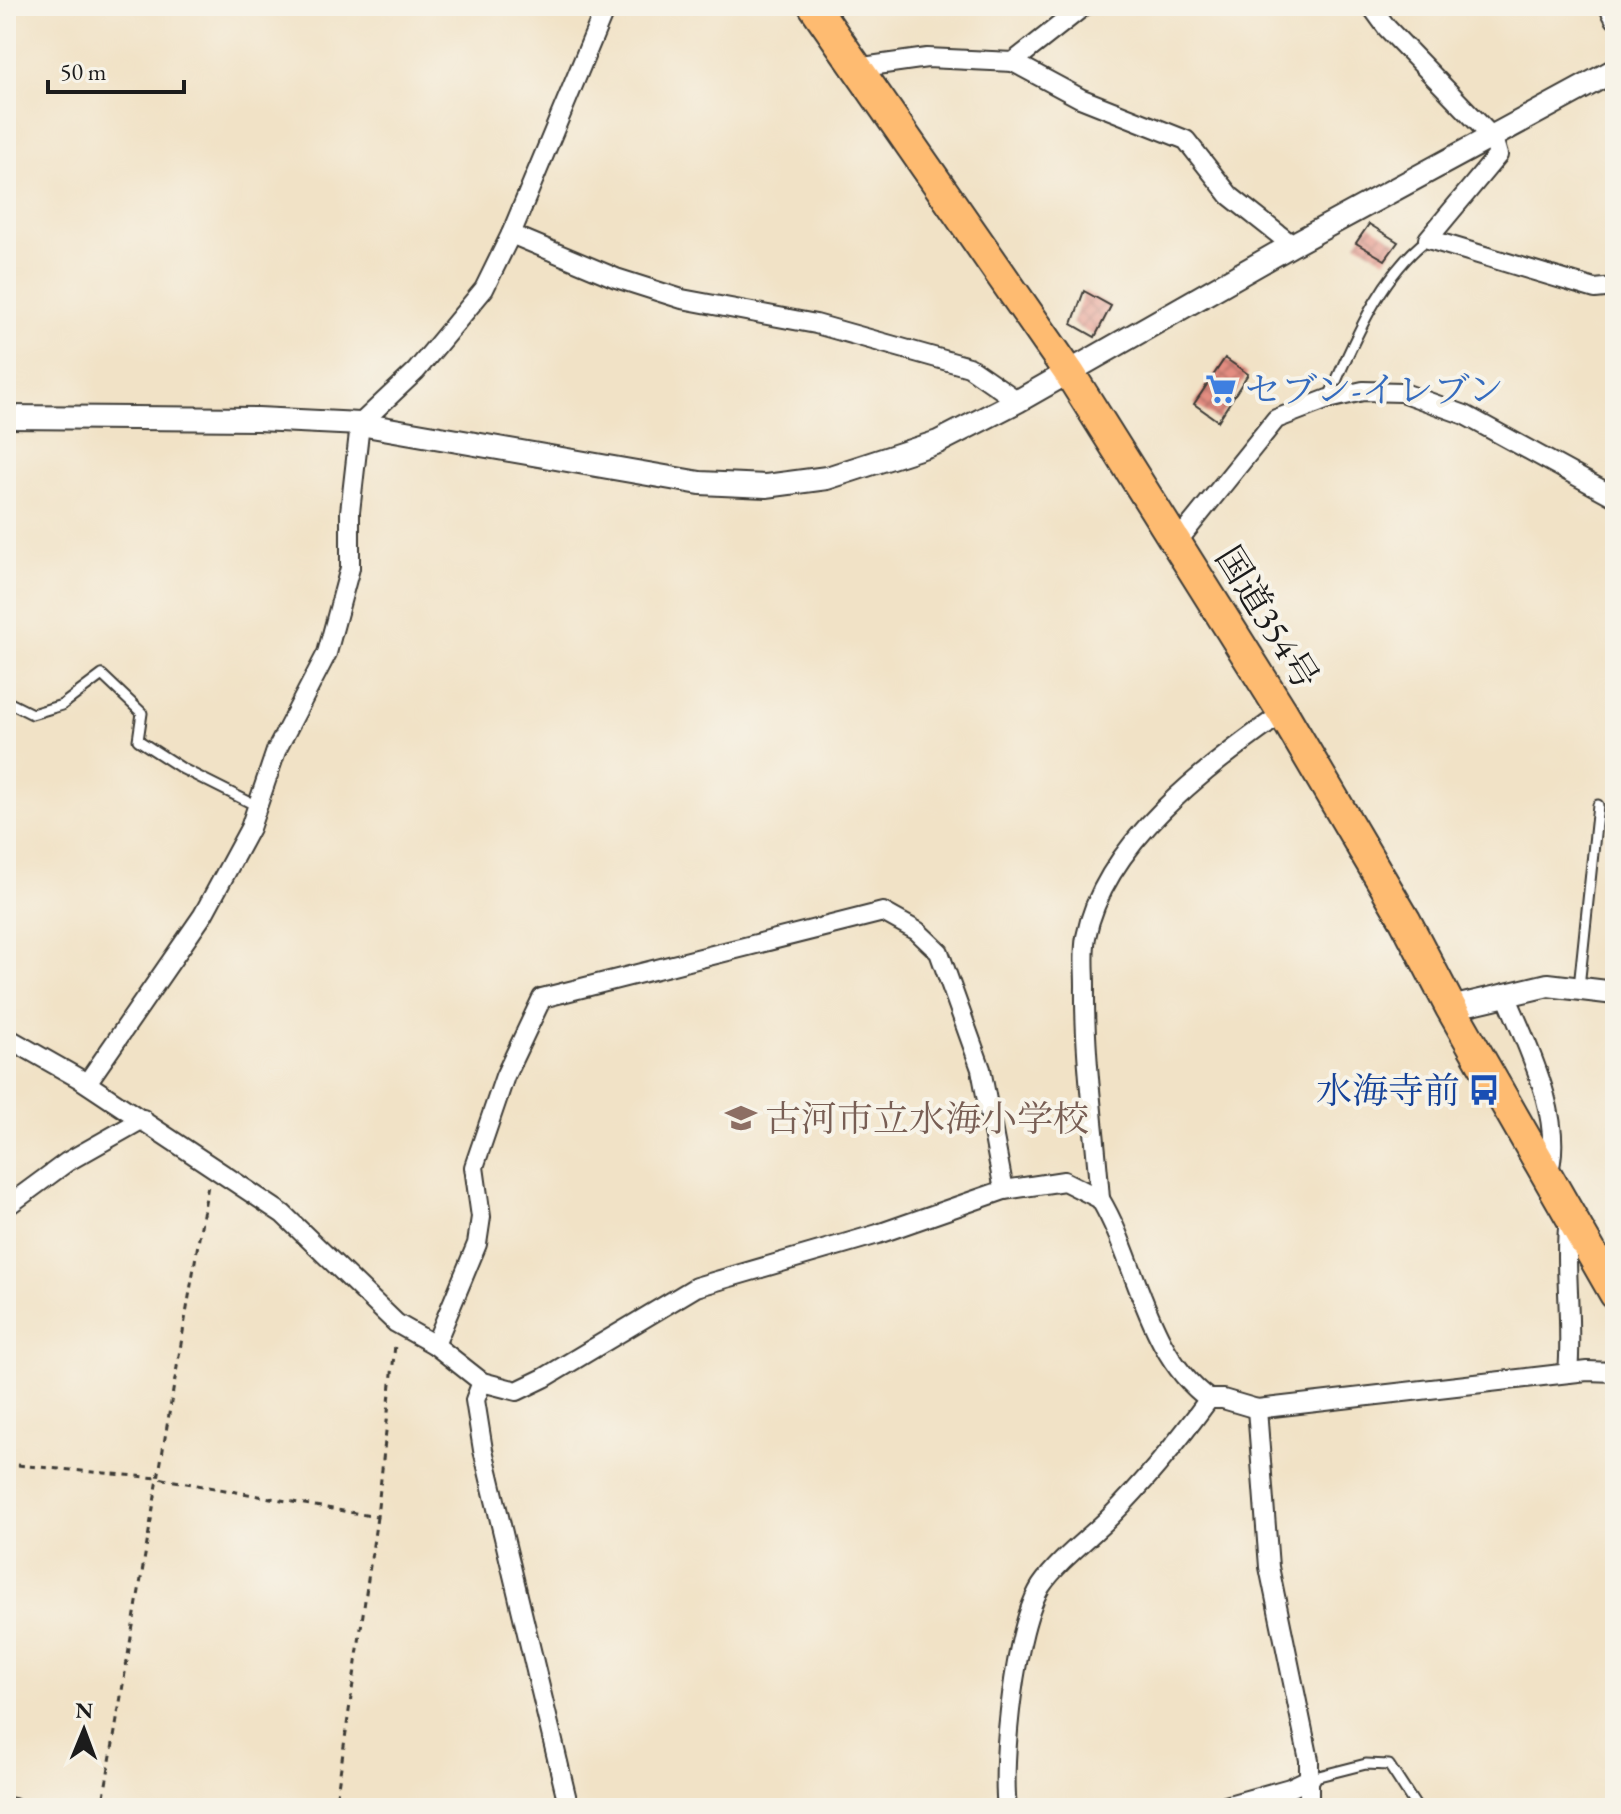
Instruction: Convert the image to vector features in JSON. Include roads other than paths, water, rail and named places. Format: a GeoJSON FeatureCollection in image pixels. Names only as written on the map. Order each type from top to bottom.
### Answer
{"type":"FeatureCollection","features":[{"type":"Feature","properties":{"kind":"highway","name":"国道354号"},"geometry":{"type":"LineString","coordinates":[[814,6],[1070,374],[1177,542],[1283,713],[1405,920],[1451,1008],[1615,1294]]}},
{"type":"Feature","properties":{"kind":"street"},"geometry":{"type":"LineString","coordinates":[[87,1083],[203,915],[250,828],[276,751],[327,653],[350,568],[350,512],[360,424],[416,371],[484,289],[511,234],[606,6]]}},
{"type":"Feature","properties":{"kind":"street"},"geometry":{"type":"LineString","coordinates":[[1013,62],[1084,6]]}},
{"type":"Feature","properties":{"kind":"street"},"geometry":{"type":"LineString","coordinates":[[1371,6],[1387,28],[1493,138],[1498,155],[1428,239],[1595,289],[1615,287]]}},
{"type":"Feature","properties":{"kind":"street"},"geometry":{"type":"LineString","coordinates":[[1608,6],[1615,19]]}},
{"type":"Feature","properties":{"kind":"street"},"geometry":{"type":"LineString","coordinates":[[859,72],[870,66],[927,58],[1013,62],[1080,98],[1186,140],[1230,196],[1292,245]]}},
{"type":"Feature","properties":{"kind":"street"},"geometry":{"type":"LineString","coordinates":[[7,422],[258,419],[360,424],[700,483],[766,486],[827,478],[938,442],[1018,401],[1292,245],[1615,70]]}},
{"type":"Feature","properties":{"kind":"street"},"geometry":{"type":"LineString","coordinates":[[511,234],[616,278],[682,299],[816,324],[969,367],[1018,401]]}},
{"type":"Feature","properties":{"kind":"street"},"geometry":{"type":"LineString","coordinates":[[1177,542],[1276,419],[1328,399],[1363,391],[1401,392],[1426,399],[1479,423],[1615,497]]}},
{"type":"Feature","properties":{"kind":"street"},"geometry":{"type":"LineString","coordinates":[[1283,713],[1229,751],[1175,796],[1144,831],[1104,887],[1086,938],[1085,1011],[1100,1199],[1151,1321],[1188,1379],[1209,1399],[1223,1399],[1257,1409],[1568,1373],[1615,1372]]}},
{"type":"Feature","properties":{"kind":"street"},"geometry":{"type":"LineString","coordinates":[[435,1345],[477,1244],[481,1217],[474,1167],[505,1076],[542,998],[883,912],[917,931],[939,952],[981,1069],[1004,1190]]}},
{"type":"Feature","properties":{"kind":"street"},"geometry":{"type":"LineString","coordinates":[[1451,1008],[1548,985],[1615,993]]}},
{"type":"Feature","properties":{"kind":"street"},"geometry":{"type":"LineString","coordinates":[[1505,993],[1540,1083],[1553,1135],[1552,1163],[1547,1178]]}},
{"type":"Feature","properties":{"kind":"street"},"geometry":{"type":"LineString","coordinates":[[6,1037],[87,1083],[283,1214],[396,1323],[435,1345],[482,1382],[517,1391],[696,1287],[878,1234],[1004,1190],[1064,1181],[1100,1199]]}},
{"type":"Feature","properties":{"kind":"street"},"geometry":{"type":"LineString","coordinates":[[6,1207],[67,1162],[143,1119]]}},
{"type":"Feature","properties":{"kind":"street"},"geometry":{"type":"LineString","coordinates":[[1568,1373],[1571,1346],[1566,1242],[1569,1217]]}},
{"type":"Feature","properties":{"kind":"street"},"geometry":{"type":"LineString","coordinates":[[482,1382],[475,1400],[483,1450],[569,1808]]}},
{"type":"Feature","properties":{"kind":"street"},"geometry":{"type":"LineString","coordinates":[[1007,1808],[1004,1778],[1014,1695],[1027,1619],[1041,1586],[1127,1500],[1209,1399]]}},
{"type":"Feature","properties":{"kind":"street"},"geometry":{"type":"LineString","coordinates":[[1257,1409],[1269,1567],[1311,1778],[1309,1808]]}},
{"type":"Feature","properties":{"kind":"street"},"geometry":{"type":"LineString","coordinates":[[1218,1808],[1311,1778]]}},
{"type":"Feature","properties":{"kind":"street"},"geometry":{"type":"LineString","coordinates":[[6,1807],[13,1808]]}},
{"type":"Feature","properties":{"kind":"lane"},"geometry":{"type":"LineString","coordinates":[[1328,399],[1391,277],[1408,254],[1428,239]]}},
{"type":"Feature","properties":{"kind":"lane"},"geometry":{"type":"LineString","coordinates":[[6,701],[32,714],[62,705],[102,675],[142,713],[138,740],[183,769],[257,806]]}},
{"type":"Feature","properties":{"kind":"lane"},"geometry":{"type":"LineString","coordinates":[[1579,987],[1598,805]]}},
{"type":"Feature","properties":{"kind":"lane"},"geometry":{"type":"LineString","coordinates":[[1311,1778],[1366,1764],[1389,1765],[1417,1808]]}},
{"type":"Feature","properties":{"kind":"place","name":"セブン-イレブン"},"geometry":{"type":"Point","coordinates":[1221,389]}},
{"type":"Feature","properties":{"kind":"place","name":"水海寺前"},"geometry":{"type":"Point","coordinates":[1484,1090]}},
{"type":"Feature","properties":{"kind":"place","name":"古河市立水海小学校"},"geometry":{"type":"Point","coordinates":[741,1118]}}]}
